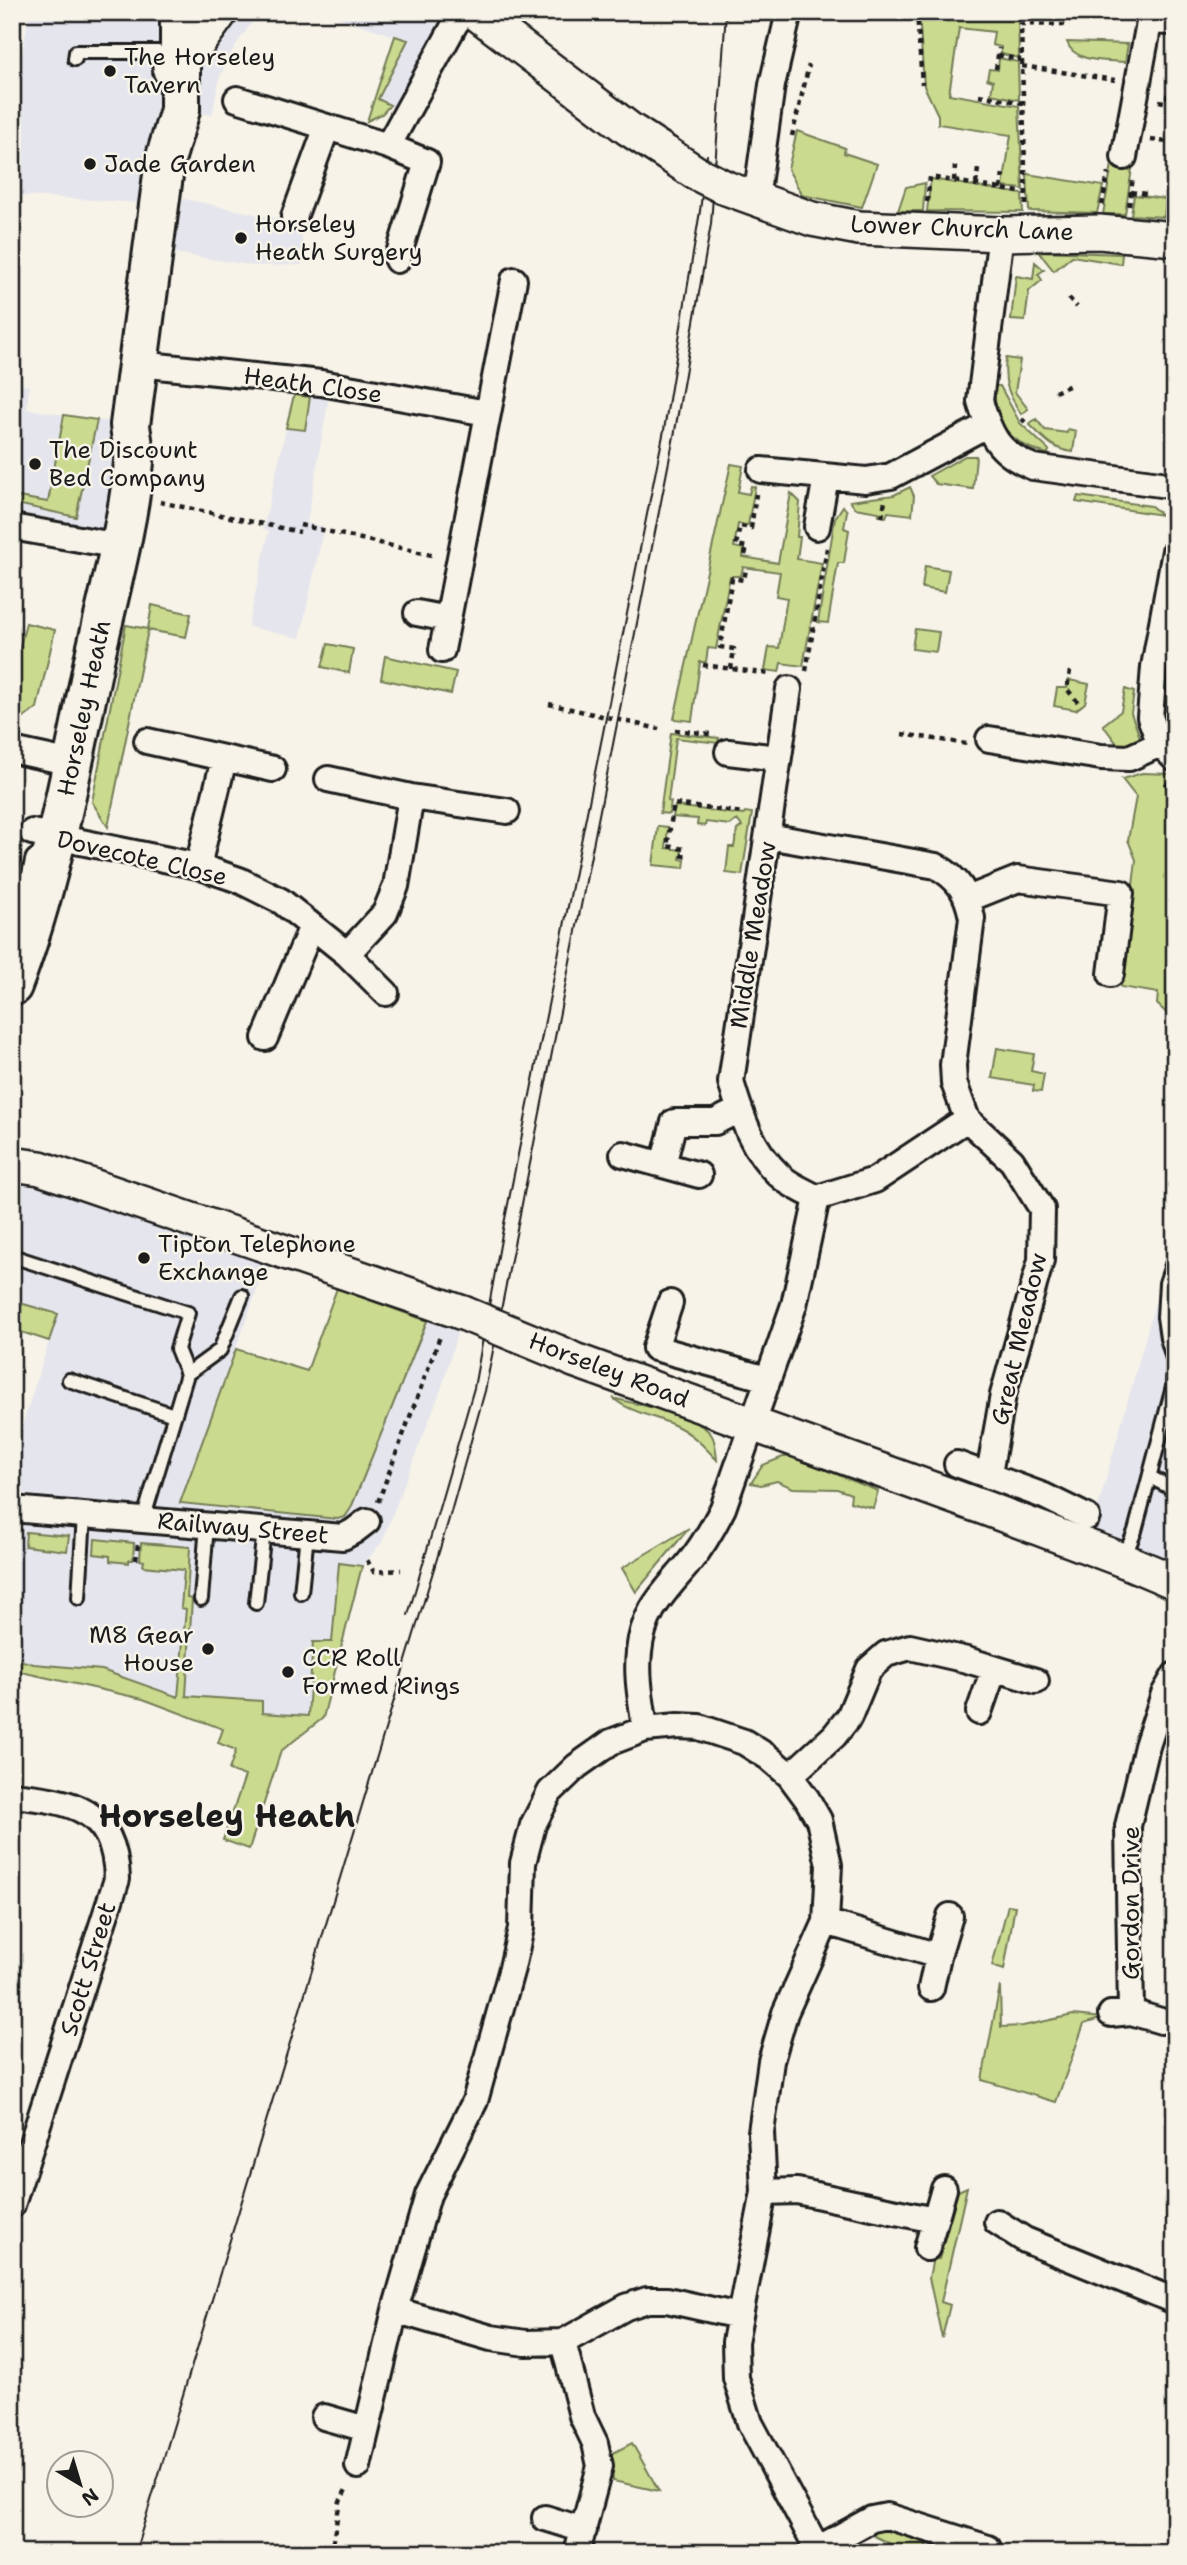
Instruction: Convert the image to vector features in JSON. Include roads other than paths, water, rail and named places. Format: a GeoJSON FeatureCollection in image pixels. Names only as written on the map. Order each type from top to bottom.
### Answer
{"type":"FeatureCollection","features":[{"type":"Feature","properties":{"kind":"highway","name":"Horseley Heath"},"geometry":{"type":"LineString","coordinates":[[157,12],[169,51]]}},
{"type":"Feature","properties":{"kind":"highway","name":"Horseley Heath"},"geometry":{"type":"LineString","coordinates":[[12,986],[37,910],[48,758],[107,544],[144,496],[134,459],[130,425],[139,364],[169,51],[180,12]]}},
{"type":"Feature","properties":{"kind":"highway","name":"Horseley Heath"},"geometry":{"type":"LineString","coordinates":[[48,758],[86,698],[107,544],[115,449],[130,425]]}},
{"type":"Feature","properties":{"kind":"highway","name":"Horseley Heath"},"geometry":{"type":"LineString","coordinates":[[14,900],[44,835]]}},
{"type":"Feature","properties":{"kind":"street"},"geometry":{"type":"LineString","coordinates":[[169,51],[196,46],[221,12]]}},
{"type":"Feature","properties":{"kind":"street"},"geometry":{"type":"LineString","coordinates":[[388,146],[464,12]]}},
{"type":"Feature","properties":{"kind":"street","name":"Lower Church Lane"},"geometry":{"type":"LineString","coordinates":[[475,12],[629,130],[696,173],[812,219],[859,228],[1001,234],[1172,228]]}},
{"type":"Feature","properties":{"kind":"street"},"geometry":{"type":"LineString","coordinates":[[741,193],[772,85],[789,12]]}},
{"type":"Feature","properties":{"kind":"street"},"geometry":{"type":"LineString","coordinates":[[1117,162],[1150,16],[1175,22]]}},
{"type":"Feature","properties":{"kind":"street"},"geometry":{"type":"LineString","coordinates":[[237,99],[388,146],[427,162],[397,260]]}},
{"type":"Feature","properties":{"kind":"street"},"geometry":{"type":"LineString","coordinates":[[294,217],[327,127]]}},
{"type":"Feature","properties":{"kind":"street"},"geometry":{"type":"LineString","coordinates":[[1001,234],[980,401],[996,443],[1017,460],[1033,467],[1175,486]]}},
{"type":"Feature","properties":{"kind":"street"},"geometry":{"type":"LineString","coordinates":[[442,650],[514,280]]}},
{"type":"Feature","properties":{"kind":"street","name":"Heath Close"},"geometry":{"type":"LineString","coordinates":[[139,364],[321,383],[487,413]]}},
{"type":"Feature","properties":{"kind":"street"},"geometry":{"type":"LineString","coordinates":[[761,470],[866,480],[891,475],[987,425]]}},
{"type":"Feature","properties":{"kind":"street"},"geometry":{"type":"LineString","coordinates":[[823,532],[826,477]]}},
{"type":"Feature","properties":{"kind":"street"},"geometry":{"type":"LineString","coordinates":[[12,527],[107,544]]}},
{"type":"Feature","properties":{"kind":"street"},"geometry":{"type":"LineString","coordinates":[[989,739],[1101,757],[1129,758],[1167,751],[1150,717],[1150,702],[1174,558]]}},
{"type":"Feature","properties":{"kind":"street"},"geometry":{"type":"LineString","coordinates":[[416,613],[448,619]]}},
{"type":"Feature","properties":{"kind":"street","name":"Middle Meadow"},"geometry":{"type":"LineString","coordinates":[[788,682],[731,1082],[739,1110],[759,1153],[780,1177],[817,1198]]}},
{"type":"Feature","properties":{"kind":"street"},"geometry":{"type":"LineString","coordinates":[[147,741],[273,769]]}},
{"type":"Feature","properties":{"kind":"street"},"geometry":{"type":"LineString","coordinates":[[720,743],[778,758]]}},
{"type":"Feature","properties":{"kind":"street"},"geometry":{"type":"LineString","coordinates":[[198,866],[224,759]]}},
{"type":"Feature","properties":{"kind":"street"},"geometry":{"type":"LineString","coordinates":[[328,779],[411,797],[507,811]]}},
{"type":"Feature","properties":{"kind":"street"},"geometry":{"type":"LineString","coordinates":[[347,954],[385,913],[396,886],[411,797]]}},
{"type":"Feature","properties":{"kind":"street","name":"Dovecote Close"},"geometry":{"type":"LineString","coordinates":[[44,835],[198,866],[239,880],[281,901],[347,954],[386,993]]}},
{"type":"Feature","properties":{"kind":"street"},"geometry":{"type":"LineString","coordinates":[[768,836],[936,866],[954,876],[968,899],[1018,879],[1121,892],[1111,974]]}},
{"type":"Feature","properties":{"kind":"street","name":"Great Meadow"},"geometry":{"type":"LineString","coordinates":[[968,899],[972,918],[953,1065],[954,1083],[967,1119],[1012,1161],[1042,1209],[1041,1260],[1003,1395],[989,1474]]}},
{"type":"Feature","properties":{"kind":"street"},"geometry":{"type":"LineString","coordinates":[[265,1038],[312,926]]}},
{"type":"Feature","properties":{"kind":"street"},"geometry":{"type":"LineString","coordinates":[[663,1165],[674,1122],[715,1122],[739,1110]]}},
{"type":"Feature","properties":{"kind":"street"},"geometry":{"type":"LineString","coordinates":[[645,1729],[638,1653],[642,1635],[652,1609],[666,1586],[688,1564],[708,1537],[723,1508],[794,1306],[817,1198],[875,1180],[967,1119]]}},
{"type":"Feature","properties":{"kind":"street","name":"Horseley Road"},"geometry":{"type":"LineString","coordinates":[[12,1144],[26,1166],[457,1311],[574,1360],[1123,1560],[1175,1583]]}},
{"type":"Feature","properties":{"kind":"street"},"geometry":{"type":"LineString","coordinates":[[622,1154],[699,1175]]}},
{"type":"Feature","properties":{"kind":"street","name":"Horseley Road"},"geometry":{"type":"LineString","coordinates":[[670,1303],[655,1348],[767,1379]]}},
{"type":"Feature","properties":{"kind":"street"},"geometry":{"type":"LineString","coordinates":[[957,1464],[989,1474],[1087,1517]]}},
{"type":"Feature","properties":{"kind":"street","name":"Railway Street"},"geometry":{"type":"LineString","coordinates":[[12,1509],[343,1537],[367,1521]]}},
{"type":"Feature","properties":{"kind":"street"},"geometry":{"type":"LineString","coordinates":[[790,1776],[834,1736],[849,1717],[869,1669],[887,1654],[910,1647],[1036,1681]]}},
{"type":"Feature","properties":{"kind":"street"},"geometry":{"type":"LineString","coordinates":[[979,1712],[994,1669]]}},
{"type":"Feature","properties":{"kind":"street","name":"Gordon Drive"},"geometry":{"type":"LineString","coordinates":[[1161,2021],[1121,2013],[1128,1826],[1147,1746],[1164,1694],[1175,1675]]}},
{"type":"Feature","properties":{"kind":"street"},"geometry":{"type":"LineString","coordinates":[[358,2466],[395,2310],[428,2195],[475,2101],[521,1928],[523,1863],[533,1825],[550,1792],[577,1766],[611,1742],[645,1729],[699,1727],[744,1742],[768,1757],[790,1776],[819,1820],[829,1865],[826,1922],[785,2013],[771,2061],[761,2132],[764,2192],[735,2342],[736,2378],[750,2423],[813,2550],[872,2519],[887,2516],[904,2520],[946,2545],[988,2548]]}},
{"type":"Feature","properties":{"kind":"street","name":"Scott Street"},"geometry":{"type":"LineString","coordinates":[[12,1795],[53,1799],[79,1807],[97,1821],[109,1838],[116,1858],[117,1879],[12,2205]]}},
{"type":"Feature","properties":{"kind":"street"},"geometry":{"type":"LineString","coordinates":[[931,1988],[950,1916]]}},
{"type":"Feature","properties":{"kind":"street"},"geometry":{"type":"LineString","coordinates":[[826,1922],[938,1955]]}},
{"type":"Feature","properties":{"kind":"street"},"geometry":{"type":"LineString","coordinates":[[927,2248],[943,2189]]}},
{"type":"Feature","properties":{"kind":"street"},"geometry":{"type":"LineString","coordinates":[[764,2192],[797,2191],[934,2220]]}},
{"type":"Feature","properties":{"kind":"street"},"geometry":{"type":"LineString","coordinates":[[997,2222],[1025,2240],[1175,2301]]}},
{"type":"Feature","properties":{"kind":"street"},"geometry":{"type":"LineString","coordinates":[[395,2310],[491,2338],[527,2343],[563,2343],[626,2307],[647,2300],[667,2300],[739,2316]]}},
{"type":"Feature","properties":{"kind":"street"},"geometry":{"type":"LineString","coordinates":[[545,2518],[580,2541],[600,2466],[596,2443],[582,2416],[563,2343]]}},
{"type":"Feature","properties":{"kind":"street"},"geometry":{"type":"LineString","coordinates":[[324,2417],[366,2428]]}},
{"type":"Feature","properties":{"kind":"lane"},"geometry":{"type":"LineString","coordinates":[[75,59],[76,52],[169,51]]}},
{"type":"Feature","properties":{"kind":"lane"},"geometry":{"type":"LineString","coordinates":[[12,1256],[188,1313],[177,1349],[187,1374]]}},
{"type":"Feature","properties":{"kind":"lane"},"geometry":{"type":"LineString","coordinates":[[1123,1560],[1135,1531],[1170,1415],[1174,1362],[1164,1317],[1167,1283],[1175,1256]]}},
{"type":"Feature","properties":{"kind":"lane"},"geometry":{"type":"LineString","coordinates":[[143,1520],[187,1374],[220,1350],[242,1296]]}},
{"type":"Feature","properties":{"kind":"lane"},"geometry":{"type":"LineString","coordinates":[[69,1380],[174,1415]]}},
{"type":"Feature","properties":{"kind":"lane"},"geometry":{"type":"LineString","coordinates":[[1150,1477],[1175,1490]]}},
{"type":"Feature","properties":{"kind":"lane"},"geometry":{"type":"LineString","coordinates":[[79,1598],[84,1515]]}},
{"type":"Feature","properties":{"kind":"lane"},"geometry":{"type":"LineString","coordinates":[[201,1599],[207,1525]]}},
{"type":"Feature","properties":{"kind":"lane"},"geometry":{"type":"LineString","coordinates":[[256,1602],[264,1530]]}},
{"type":"Feature","properties":{"kind":"lane"},"geometry":{"type":"LineString","coordinates":[[301,1593],[307,1534]]}},
{"type":"Feature","properties":{"kind":"tram line"},"geometry":{"type":"LineString","coordinates":[[135,2553],[449,1519],[485,1391],[675,431],[711,224],[726,12]]}},
{"type":"Feature","properties":{"kind":"tram line"},"geometry":{"type":"LineString","coordinates":[[408,1615],[474,1388],[502,1234],[664,430],[707,155]]}},
{"type":"Feature","properties":{"kind":"place","name":"The Horseley Tavern"},"geometry":{"type":"Point","coordinates":[110,71]}},
{"type":"Feature","properties":{"kind":"place","name":"Jade Garden"},"geometry":{"type":"Point","coordinates":[90,164]}},
{"type":"Feature","properties":{"kind":"place","name":"Horseley Heath Surgery"},"geometry":{"type":"Point","coordinates":[241,238]}},
{"type":"Feature","properties":{"kind":"place","name":"The Discount Bed Company"},"geometry":{"type":"Point","coordinates":[35,464]}},
{"type":"Feature","properties":{"kind":"place","name":"Tipton Telephone Exchange"},"geometry":{"type":"Point","coordinates":[144,1258]}},
{"type":"Feature","properties":{"kind":"place","name":"M8 Gear House"},"geometry":{"type":"Point","coordinates":[208,1649]}},
{"type":"Feature","properties":{"kind":"place","name":"CCR Roll Formed Rings"},"geometry":{"type":"Point","coordinates":[288,1672]}},
{"type":"Feature","properties":{"kind":"district","name":"Horseley Heath"},"geometry":{"type":"Point","coordinates":[227,1816]}}]}
